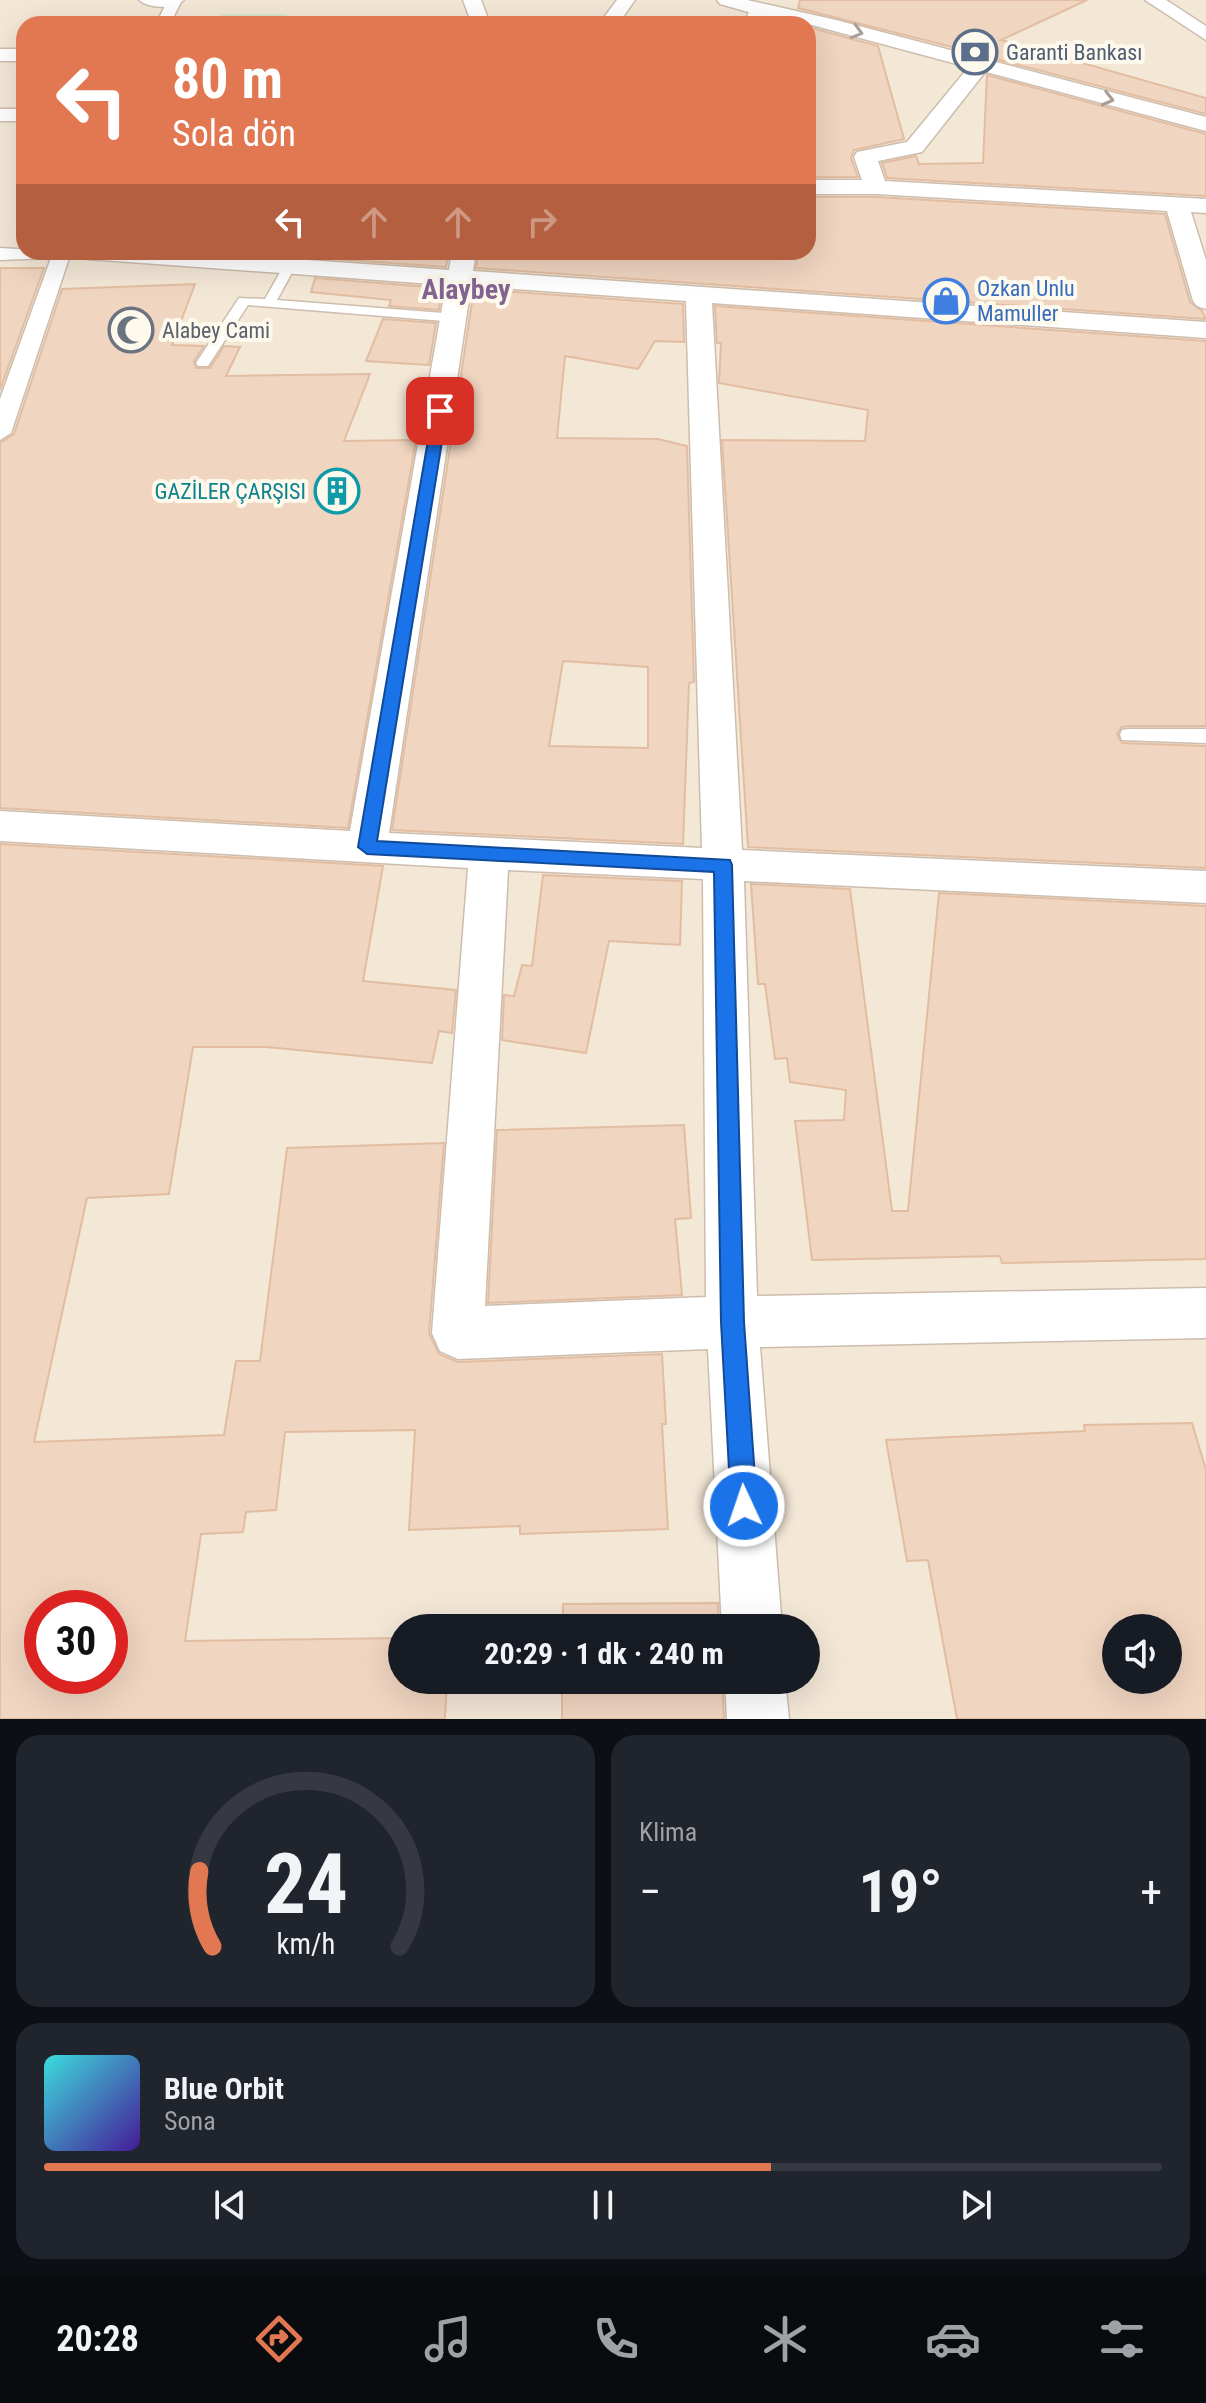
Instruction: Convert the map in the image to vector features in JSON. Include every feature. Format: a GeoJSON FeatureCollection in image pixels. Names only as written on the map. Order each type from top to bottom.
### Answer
{"type":"FeatureCollection","features":[{"type":"Feature","properties":{"kind":"street"},"geometry":{"type":"LineString","coordinates":[[148,0],[175,0]]}},
{"type":"Feature","properties":{"kind":"street"},"geometry":{"type":"LineString","coordinates":[[727,0],[753,16]]}},
{"type":"Feature","properties":{"kind":"street"},"geometry":{"type":"LineString","coordinates":[[1154,0],[1206,34]]}},
{"type":"Feature","properties":{"kind":"street"},"geometry":{"type":"LineString","coordinates":[[816,25],[846,29],[979,67],[1206,124]]}},
{"type":"Feature","properties":{"kind":"street"},"geometry":{"type":"LineString","coordinates":[[876,187],[865,157],[914,147],[979,67]]}},
{"type":"Feature","properties":{"kind":"street"},"geometry":{"type":"LineString","coordinates":[[816,187],[876,187],[1206,206]]}},
{"type":"Feature","properties":{"kind":"street"},"geometry":{"type":"LineString","coordinates":[[1177,205],[1206,301]]}},
{"type":"Feature","properties":{"kind":"street"},"geometry":{"type":"LineString","coordinates":[[0,433],[59,260]]}},
{"type":"Feature","properties":{"kind":"street"},"geometry":{"type":"LineString","coordinates":[[195,260],[289,267],[463,266],[699,293],[1206,330]]}},
{"type":"Feature","properties":{"kind":"street"},"geometry":{"type":"LineString","coordinates":[[367,847],[463,266]]}},
{"type":"Feature","properties":{"kind":"street"},"geometry":{"type":"LineString","coordinates":[[699,293],[723,865],[732,1322],[751,1614]]}},
{"type":"Feature","properties":{"kind":"street"},"geometry":{"type":"LineString","coordinates":[[0,826],[489,854],[1206,887]]}},
{"type":"Feature","properties":{"kind":"street"},"geometry":{"type":"LineString","coordinates":[[489,854],[458,1333],[732,1322],[1206,1313]]}},
{"type":"Feature","properties":{"kind":"street"},"geometry":{"type":"LineString","coordinates":[[756,1694],[758,1719]]}},
{"type":"Feature","properties":{"kind":"lane"},"geometry":{"type":"LineString","coordinates":[[269,303],[289,267]]}},
{"type":"Feature","properties":{"kind":"lane"},"geometry":{"type":"LineString","coordinates":[[203,363],[244,301],[456,318]]}},
{"type":"Feature","properties":{"kind":"lane"},"geometry":{"type":"LineString","coordinates":[[1129,735],[1206,736]]}},
{"type":"Feature","properties":{"kind":"shaded area"},"geometry":{"type":"Polygon","coordinates":[[[0,0],[1206,0],[1206,1719],[0,1719],[0,0]]]}},
{"type":"Feature","properties":{"kind":"green space"},"geometry":{"type":"Polygon","coordinates":[[[222,14],[287,14],[286,16],[222,14]]]}},
{"type":"Feature","properties":{"kind":"building"},"geometry":{"type":"Polygon","coordinates":[[[800,0],[1087,0],[1001,40],[1206,98],[1206,114],[988,57],[988,45],[956,48],[798,8],[800,0]]]}},
{"type":"Feature","properties":{"kind":"building"},"geometry":{"type":"Polygon","coordinates":[[[816,29],[878,46],[904,139],[854,150],[851,158],[858,177],[816,177],[816,29]]]}},
{"type":"Feature","properties":{"kind":"building"},"geometry":{"type":"Polygon","coordinates":[[[987,75],[1206,134],[1206,196],[887,178],[882,163],[916,156],[919,164],[983,163],[987,75]]]}},
{"type":"Feature","properties":{"kind":"building"},"geometry":{"type":"Polygon","coordinates":[[[816,197],[876,197],[1165,214],[1190,302],[1202,311],[1206,319],[476,268],[478,260],[816,260],[816,197]]]}},
{"type":"Feature","properties":{"kind":"building"},"geometry":{"type":"Polygon","coordinates":[[[349,260],[447,260],[446,267],[349,260]]]}},
{"type":"Feature","properties":{"kind":"building"},"geometry":{"type":"Polygon","coordinates":[[[0,268],[44,268],[0,390],[0,268]]]}},
{"type":"Feature","properties":{"kind":"building"},"geometry":{"type":"Polygon","coordinates":[[[315,278],[442,288],[439,310],[389,306],[391,300],[311,292],[315,278]]]}},
{"type":"Feature","properties":{"kind":"building"},"geometry":{"type":"Polygon","coordinates":[[[195,284],[172,345],[204,346],[194,361],[196,368],[210,368],[224,346],[240,347],[226,376],[370,374],[344,441],[416,440],[348,828],[0,808],[0,443],[14,434],[62,289],[195,284]]]}},
{"type":"Feature","properties":{"kind":"building"},"geometry":{"type":"Polygon","coordinates":[[[474,289],[683,304],[684,342],[655,341],[638,369],[565,356],[557,438],[658,439],[687,446],[694,682],[689,683],[683,844],[392,830],[474,289]],[[563,661],[549,746],[648,748],[648,667],[563,661]]]}},
{"type":"Feature","properties":{"kind":"building"},"geometry":{"type":"Polygon","coordinates":[[[715,306],[1206,341],[1206,726],[1129,726],[1122,727],[1117,734],[1122,743],[1206,746],[1206,868],[748,847],[722,440],[865,441],[868,410],[719,383],[721,343],[717,343],[715,306]]]}},
{"type":"Feature","properties":{"kind":"building"},"geometry":{"type":"Polygon","coordinates":[[[383,319],[436,323],[429,365],[366,361],[383,319]]]}},
{"type":"Feature","properties":{"kind":"building"},"geometry":{"type":"Polygon","coordinates":[[[0,844],[383,866],[363,981],[456,990],[452,1033],[439,1031],[432,1063],[266,1047],[193,1047],[169,1194],[87,1198],[34,1442],[224,1435],[236,1361],[260,1361],[287,1148],[444,1143],[429,1333],[439,1354],[458,1362],[662,1354],[668,1529],[520,1534],[520,1526],[409,1530],[415,1430],[285,1432],[276,1510],[246,1512],[243,1532],[201,1534],[185,1641],[388,1638],[388,1694],[446,1694],[445,1719],[0,1719],[0,844]]]}},
{"type":"Feature","properties":{"kind":"building"},"geometry":{"type":"Polygon","coordinates":[[[543,875],[682,881],[680,945],[609,941],[586,1053],[502,1040],[504,995],[514,996],[522,965],[532,966],[543,875]]]}},
{"type":"Feature","properties":{"kind":"building"},"geometry":{"type":"Polygon","coordinates":[[[751,884],[850,889],[892,1211],[908,1211],[939,893],[1206,906],[1206,1259],[1002,1263],[1000,1256],[812,1260],[795,1121],[844,1120],[846,1090],[790,1082],[787,1058],[775,1059],[765,984],[758,984],[751,884]]]}},
{"type":"Feature","properties":{"kind":"building"},"geometry":{"type":"Polygon","coordinates":[[[684,1125],[691,1218],[675,1219],[682,1295],[488,1303],[497,1130],[684,1125]]]}},
{"type":"Feature","properties":{"kind":"building"},"geometry":{"type":"Polygon","coordinates":[[[1192,1423],[1206,1470],[1206,1719],[957,1719],[928,1560],[907,1561],[886,1440],[1085,1431],[1084,1425],[1192,1423]]]}},
{"type":"Feature","properties":{"kind":"building"},"geometry":{"type":"Polygon","coordinates":[[[718,1603],[718,1614],[563,1614],[563,1604],[718,1603]]]}},
{"type":"Feature","properties":{"kind":"building"},"geometry":{"type":"Polygon","coordinates":[[[562,1694],[723,1694],[724,1719],[562,1719],[562,1694]]]}},
{"type":"Feature","properties":{"kind":"place","name":"Garanti Bankası"},"geometry":{"type":"Point","coordinates":[975,52]}},
{"type":"Feature","properties":{"kind":"place","name":"Ozkan Unlu Mamuller"},"geometry":{"type":"Point","coordinates":[946,301]}},
{"type":"Feature","properties":{"kind":"place","name":"Alabey Cami"},"geometry":{"type":"Point","coordinates":[131,330]}},
{"type":"Feature","properties":{"kind":"place","name":"GAZİLER ÇARŞISI"},"geometry":{"type":"Point","coordinates":[337,491]}},
{"type":"Feature","properties":{"kind":"district","name":"Alaybey"},"geometry":{"type":"Point","coordinates":[466,289]}},
{"type":"Feature","properties":{"kind":"route"},"geometry":{"type":"LineString","coordinates":[[440,411],[367,847],[723,865],[732,1322],[744,1506]]}}]}
